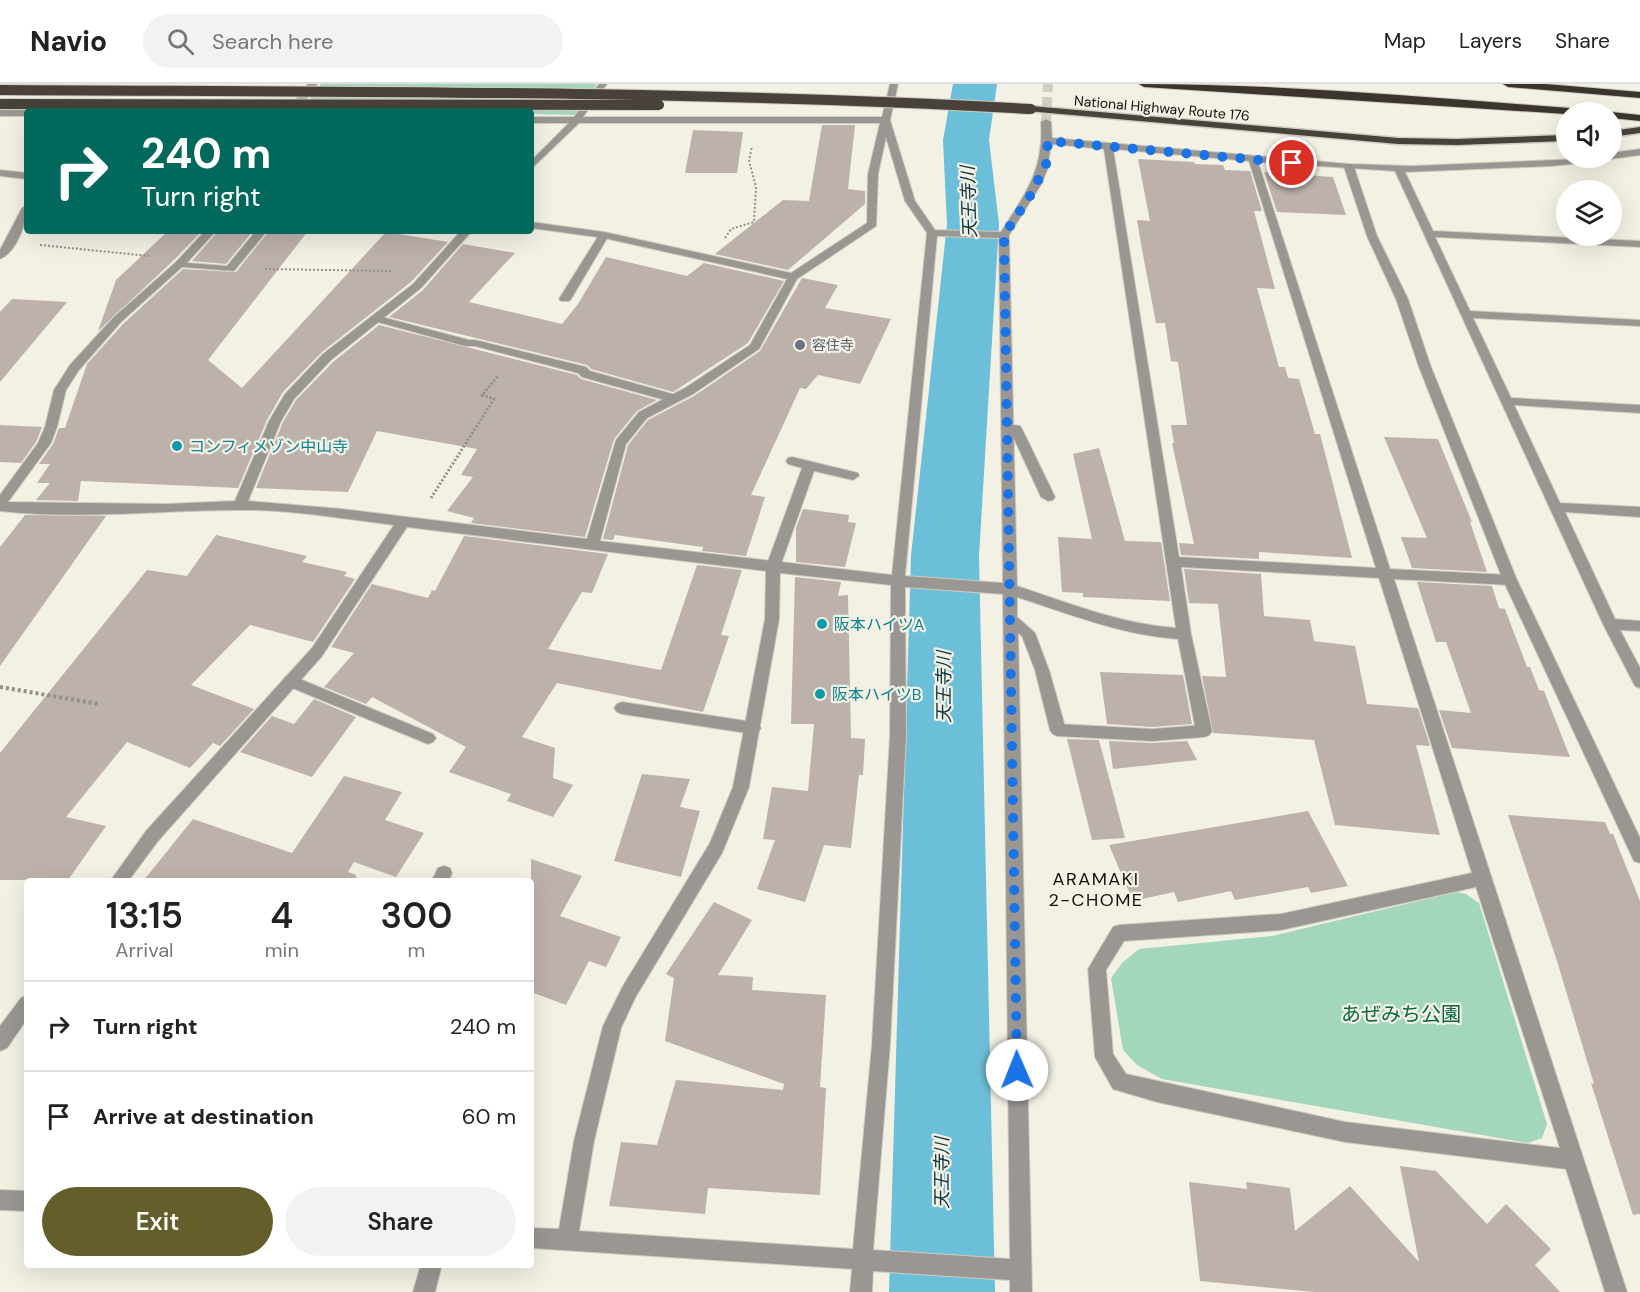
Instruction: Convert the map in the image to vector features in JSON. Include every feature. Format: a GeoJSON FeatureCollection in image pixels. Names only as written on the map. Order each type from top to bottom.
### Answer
{"type":"FeatureCollection","features":[{"type":"Feature","properties":{"kind":"highway"},"geometry":{"type":"LineString","coordinates":[[1144,84],[1381,97],[1556,110]]}},
{"type":"Feature","properties":{"kind":"highway"},"geometry":{"type":"LineString","coordinates":[[1508,84],[1640,95]]}},
{"type":"Feature","properties":{"kind":"highway","name":"National Highway Route 176"},"geometry":{"type":"LineString","coordinates":[[0,90],[357,91],[870,100],[1031,109],[1398,141],[1456,142],[1556,138]]}},
{"type":"Feature","properties":{"kind":"highway"},"geometry":{"type":"LineString","coordinates":[[0,104],[644,106],[870,100]]}},
{"type":"Feature","properties":{"kind":"highway"},"geometry":{"type":"LineString","coordinates":[[1622,116],[1640,118]]}},
{"type":"Feature","properties":{"kind":"highway"},"geometry":{"type":"LineString","coordinates":[[1622,132],[1640,130]]}},
{"type":"Feature","properties":{"kind":"street"},"geometry":{"type":"LineString","coordinates":[[295,108],[313,84]]}},
{"type":"Feature","properties":{"kind":"street"},"geometry":{"type":"LineString","coordinates":[[534,163],[576,121],[603,84]]}},
{"type":"Feature","properties":{"kind":"street"},"geometry":{"type":"LineString","coordinates":[[592,545],[620,443],[643,415],[689,391],[755,347],[793,278],[872,224],[873,174],[894,84]]}},
{"type":"Feature","properties":{"kind":"street"},"geometry":{"type":"LineString","coordinates":[[0,113],[24,113]]}},
{"type":"Feature","properties":{"kind":"street"},"geometry":{"type":"LineString","coordinates":[[534,120],[886,120]]}},
{"type":"Feature","properties":{"kind":"street"},"geometry":{"type":"LineString","coordinates":[[886,120],[910,201],[939,233],[1004,235]]}},
{"type":"Feature","properties":{"kind":"street"},"geometry":{"type":"LineString","coordinates":[[1022,1292],[1013,1269],[1010,619],[1004,235],[1030,196],[1046,165],[1048,141],[1046,122]]}},
{"type":"Feature","properties":{"kind":"street"},"geometry":{"type":"LineString","coordinates":[[1048,141],[1349,167],[1398,168],[1556,162]]}},
{"type":"Feature","properties":{"kind":"street"},"geometry":{"type":"LineString","coordinates":[[1010,619],[1028,633],[1042,670],[1058,730],[1152,735],[1204,731],[1184,634],[1108,147]]}},
{"type":"Feature","properties":{"kind":"street"},"geometry":{"type":"LineString","coordinates":[[1622,154],[1640,152]]}},
{"type":"Feature","properties":{"kind":"street"},"geometry":{"type":"LineString","coordinates":[[1253,160],[1616,1292]]}},
{"type":"Feature","properties":{"kind":"street"},"geometry":{"type":"LineString","coordinates":[[1349,167],[1372,236],[1402,299],[1425,367],[1510,580],[1640,856]]}},
{"type":"Feature","properties":{"kind":"street"},"geometry":{"type":"LineString","coordinates":[[1398,168],[1610,624],[1640,682]]}},
{"type":"Feature","properties":{"kind":"street"},"geometry":{"type":"LineString","coordinates":[[0,173],[24,176]]}},
{"type":"Feature","properties":{"kind":"street"},"geometry":{"type":"LineString","coordinates":[[0,256],[9,245],[24,214]]}},
{"type":"Feature","properties":{"kind":"street"},"geometry":{"type":"LineString","coordinates":[[534,225],[604,235],[793,278]]}},
{"type":"Feature","properties":{"kind":"street"},"geometry":{"type":"LineString","coordinates":[[861,1292],[871,1260],[865,1213],[881,1045],[897,748],[898,581],[939,233]]}},
{"type":"Feature","properties":{"kind":"street"},"geometry":{"type":"LineString","coordinates":[[208,234],[183,262],[133,306],[79,360],[61,387],[50,431],[40,450],[0,505],[25,509],[166,509],[240,505],[342,513],[773,567],[898,581],[1009,589],[1094,617],[1155,632],[1184,634]]}},
{"type":"Feature","properties":{"kind":"street"},"geometry":{"type":"LineString","coordinates":[[183,262],[231,269],[260,234]]}},
{"type":"Feature","properties":{"kind":"street"},"geometry":{"type":"LineString","coordinates":[[240,505],[275,421],[289,396],[327,357],[417,286],[464,234]]}},
{"type":"Feature","properties":{"kind":"street"},"geometry":{"type":"LineString","coordinates":[[1428,234],[1640,244]]}},
{"type":"Feature","properties":{"kind":"street"},"geometry":{"type":"LineString","coordinates":[[566,299],[604,235]]}},
{"type":"Feature","properties":{"kind":"street"},"geometry":{"type":"LineString","coordinates":[[1466,314],[1640,323]]}},
{"type":"Feature","properties":{"kind":"street"},"geometry":{"type":"LineString","coordinates":[[378,319],[469,344],[517,353],[672,398]]}},
{"type":"Feature","properties":{"kind":"street"},"geometry":{"type":"LineString","coordinates":[[1505,400],[1640,409]]}},
{"type":"Feature","properties":{"kind":"street"},"geometry":{"type":"LineString","coordinates":[[1006,428],[1016,429],[1048,497]]}},
{"type":"Feature","properties":{"kind":"street"},"geometry":{"type":"LineString","coordinates":[[792,461],[853,476]]}},
{"type":"Feature","properties":{"kind":"street"},"geometry":{"type":"LineString","coordinates":[[567,1240],[584,1142],[612,1026],[629,992],[716,848],[732,813],[753,728],[772,619],[773,567],[809,466]]}},
{"type":"Feature","properties":{"kind":"street"},"geometry":{"type":"LineString","coordinates":[[1555,507],[1640,512]]}},
{"type":"Feature","properties":{"kind":"street"},"geometry":{"type":"LineString","coordinates":[[120,878],[152,836],[317,652],[409,523]]}},
{"type":"Feature","properties":{"kind":"street"},"geometry":{"type":"LineString","coordinates":[[1173,562],[1510,580]]}},
{"type":"Feature","properties":{"kind":"street"},"geometry":{"type":"LineString","coordinates":[[1610,624],[1640,626]]}},
{"type":"Feature","properties":{"kind":"street"},"geometry":{"type":"LineString","coordinates":[[291,681],[428,738]]}},
{"type":"Feature","properties":{"kind":"street"},"geometry":{"type":"LineString","coordinates":[[622,708],[753,728]]}},
{"type":"Feature","properties":{"kind":"street"},"geometry":{"type":"LineString","coordinates":[[1482,878],[1281,922],[1119,933],[1096,969],[1104,1057],[1120,1082],[1157,1092],[1345,1132],[1574,1160]]}},
{"type":"Feature","properties":{"kind":"street"},"geometry":{"type":"LineString","coordinates":[[0,1042],[24,1008]]}},
{"type":"Feature","properties":{"kind":"street"},"geometry":{"type":"LineString","coordinates":[[0,1200],[24,1201]]}},
{"type":"Feature","properties":{"kind":"street"},"geometry":{"type":"LineString","coordinates":[[534,1238],[1013,1269]]}},
{"type":"Feature","properties":{"kind":"street"},"geometry":{"type":"LineString","coordinates":[[424,1292],[431,1268]]}},
{"type":"Feature","properties":{"kind":"path"},"geometry":{"type":"LineString","coordinates":[[712,259],[730,229],[754,222],[755,182],[749,169],[749,152],[766,120]]}},
{"type":"Feature","properties":{"kind":"path"},"geometry":{"type":"LineString","coordinates":[[9,245],[46,244],[183,262]]}},
{"type":"Feature","properties":{"kind":"path"},"geometry":{"type":"LineString","coordinates":[[231,269],[362,269],[429,273]]}},
{"type":"Feature","properties":{"kind":"path"},"geometry":{"type":"LineString","coordinates":[[409,523],[494,399],[482,395],[517,353]]}},
{"type":"Feature","properties":{"kind":"path"},"geometry":{"type":"LineString","coordinates":[[0,687],[99,704]]}},
{"type":"Feature","properties":{"kind":"green space"},"geometry":{"type":"Polygon","coordinates":[[[321,84],[597,84],[575,115],[534,114],[534,108],[304,108],[321,84]]]}},
{"type":"Feature","properties":{"kind":"green space","name":"あぜみち公園"},"geometry":{"type":"Polygon","coordinates":[[[1456,892],[1466,894],[1479,903],[1547,1124],[1542,1138],[1528,1143],[1162,1079],[1137,1065],[1123,1050],[1111,978],[1122,963],[1139,949],[1272,936],[1456,892]]]}},
{"type":"Feature","properties":{"kind":"building"},"geometry":{"type":"Polygon","coordinates":[[[822,125],[855,125],[848,189],[865,191],[865,204],[788,270],[715,254],[783,200],[809,201],[822,125]]]}},
{"type":"Feature","properties":{"kind":"building"},"geometry":{"type":"Polygon","coordinates":[[[693,130],[743,132],[737,173],[685,173],[693,130]]]}},
{"type":"Feature","properties":{"kind":"building"},"geometry":{"type":"Polygon","coordinates":[[[1138,159],[1223,165],[1225,170],[1250,171],[1262,211],[1254,211],[1275,289],[1257,288],[1279,367],[1285,367],[1288,378],[1299,379],[1315,434],[1320,434],[1352,558],[1259,552],[1259,559],[1181,555],[1179,543],[1194,544],[1172,443],[1174,443],[1171,425],[1187,425],[1178,362],[1171,361],[1165,323],[1156,323],[1141,244],[1137,220],[1150,221],[1138,159]]]}},
{"type":"Feature","properties":{"kind":"building"},"geometry":{"type":"Polygon","coordinates":[[[1264,172],[1333,177],[1346,215],[1277,212],[1264,172]]]}},
{"type":"Feature","properties":{"kind":"building"},"geometry":{"type":"Polygon","coordinates":[[[165,234],[199,234],[98,331],[116,280],[165,234]]]}},
{"type":"Feature","properties":{"kind":"building"},"geometry":{"type":"Polygon","coordinates":[[[215,234],[251,234],[226,264],[192,261],[215,234]]]}},
{"type":"Feature","properties":{"kind":"building"},"geometry":{"type":"Polygon","coordinates":[[[267,234],[306,234],[208,360],[242,388],[384,234],[448,242],[411,282],[322,352],[283,392],[267,420],[238,488],[81,481],[78,501],[36,500],[50,483],[37,483],[50,464],[39,464],[53,444],[59,428],[65,428],[87,364],[123,324],[183,269],[236,272],[267,234]]]}},
{"type":"Feature","properties":{"kind":"building"},"geometry":{"type":"Polygon","coordinates":[[[463,244],[515,253],[469,302],[562,324],[578,304],[606,257],[687,276],[704,263],[784,281],[748,343],[673,392],[591,369],[587,365],[389,317],[423,290],[463,244]]]}},
{"type":"Feature","properties":{"kind":"building"},"geometry":{"type":"Polygon","coordinates":[[[802,278],[838,285],[825,308],[891,319],[860,384],[818,375],[806,389],[800,388],[751,495],[765,497],[746,556],[702,551],[703,547],[615,535],[613,540],[603,539],[628,445],[648,420],[694,396],[760,351],[802,278]]]}},
{"type":"Feature","properties":{"kind":"building"},"geometry":{"type":"Polygon","coordinates":[[[12,299],[67,302],[0,382],[0,312],[12,299]]]}},
{"type":"Feature","properties":{"kind":"building"},"geometry":{"type":"Polygon","coordinates":[[[379,325],[577,375],[581,379],[657,400],[637,411],[614,439],[585,537],[471,523],[474,518],[447,511],[473,477],[461,475],[477,449],[377,431],[348,492],[256,488],[283,422],[296,400],[333,362],[379,325]]]}},
{"type":"Feature","properties":{"kind":"building"},"geometry":{"type":"Polygon","coordinates":[[[0,425],[42,427],[36,442],[21,463],[0,462],[0,425]]]}},
{"type":"Feature","properties":{"kind":"building"},"geometry":{"type":"Polygon","coordinates":[[[1384,437],[1438,439],[1472,522],[1470,522],[1487,572],[1412,568],[1401,537],[1427,538],[1384,437]]]}},
{"type":"Feature","properties":{"kind":"building"},"geometry":{"type":"Polygon","coordinates":[[[1099,448],[1125,541],[1161,542],[1170,601],[1083,597],[1083,593],[1062,592],[1058,537],[1092,539],[1073,454],[1099,448]]]}},
{"type":"Feature","properties":{"kind":"building"},"geometry":{"type":"Polygon","coordinates":[[[803,509],[849,515],[848,522],[856,523],[845,567],[796,562],[796,528],[803,509]]]}},
{"type":"Feature","properties":{"kind":"building"},"geometry":{"type":"Polygon","coordinates":[[[25,515],[106,516],[0,666],[0,547],[25,515]]]}},
{"type":"Feature","properties":{"kind":"building"},"geometry":{"type":"Polygon","coordinates":[[[216,535],[307,556],[302,562],[347,572],[344,576],[355,579],[313,642],[250,625],[191,685],[254,709],[220,746],[213,743],[190,768],[127,742],[66,817],[106,826],[69,878],[0,880],[0,753],[147,570],[187,576],[216,535]]]}},
{"type":"Feature","properties":{"kind":"building"},"geometry":{"type":"Polygon","coordinates":[[[464,536],[608,554],[592,593],[582,592],[548,649],[661,670],[697,565],[742,570],[721,635],[729,636],[703,712],[557,683],[522,737],[555,748],[553,778],[573,785],[553,817],[507,801],[511,794],[449,772],[466,747],[372,697],[366,704],[324,687],[354,653],[331,647],[372,584],[428,598],[432,590],[435,591],[464,536]]]}},
{"type":"Feature","properties":{"kind":"building"},"geometry":{"type":"Polygon","coordinates":[[[1184,569],[1261,574],[1264,616],[1310,620],[1314,641],[1355,646],[1367,704],[1418,708],[1430,746],[1416,745],[1440,835],[1335,825],[1314,740],[1213,733],[1202,676],[1226,677],[1218,604],[1189,603],[1184,569]]]}},
{"type":"Feature","properties":{"kind":"building"},"geometry":{"type":"Polygon","coordinates":[[[795,577],[841,582],[838,596],[848,595],[851,738],[865,739],[863,775],[859,775],[851,848],[824,845],[805,902],[757,889],[775,840],[763,839],[772,787],[808,791],[814,724],[791,724],[795,577]]]}},
{"type":"Feature","properties":{"kind":"building"},"geometry":{"type":"Polygon","coordinates":[[[1417,582],[1492,586],[1499,608],[1505,609],[1527,667],[1530,667],[1539,690],[1544,691],[1570,757],[1452,748],[1439,710],[1471,713],[1446,642],[1436,642],[1417,582]]]}},
{"type":"Feature","properties":{"kind":"building"},"geometry":{"type":"Polygon","coordinates":[[[1100,672],[1183,675],[1192,724],[1152,727],[1107,724],[1100,672]]]}},
{"type":"Feature","properties":{"kind":"building"},"geometry":{"type":"Polygon","coordinates":[[[314,699],[356,717],[312,777],[240,752],[272,716],[294,724],[314,699]]]}},
{"type":"Feature","properties":{"kind":"building"},"geometry":{"type":"Polygon","coordinates":[[[1067,739],[1099,740],[1125,838],[1092,840],[1067,739]]]}},
{"type":"Feature","properties":{"kind":"building"},"geometry":{"type":"Polygon","coordinates":[[[1109,741],[1152,743],[1187,741],[1197,760],[1113,769],[1109,741]]]}},
{"type":"Feature","properties":{"kind":"building"},"geometry":{"type":"Polygon","coordinates":[[[642,774],[690,779],[680,807],[700,811],[681,877],[614,861],[642,774]]]}},
{"type":"Feature","properties":{"kind":"building"},"geometry":{"type":"Polygon","coordinates":[[[344,776],[402,792],[385,820],[424,833],[396,877],[354,862],[348,872],[356,875],[356,878],[146,878],[193,819],[292,853],[344,776]]]}},
{"type":"Feature","properties":{"kind":"building"},"geometry":{"type":"Polygon","coordinates":[[[1308,811],[1348,886],[1311,893],[1308,887],[1235,900],[1231,891],[1178,902],[1174,892],[1133,901],[1109,845],[1308,811]]]}},
{"type":"Feature","properties":{"kind":"building"},"geometry":{"type":"Polygon","coordinates":[[[1508,815],[1605,822],[1610,834],[1613,834],[1640,901],[1640,1214],[1633,1215],[1591,1083],[1594,1084],[1557,961],[1508,815]]]}},
{"type":"Feature","properties":{"kind":"building"},"geometry":{"type":"Polygon","coordinates":[[[531,859],[582,876],[560,916],[621,937],[606,967],[589,961],[566,1005],[534,993],[534,878],[531,878],[531,859]]]}},
{"type":"Feature","properties":{"kind":"building"},"geometry":{"type":"Polygon","coordinates":[[[714,902],[752,920],[718,975],[753,977],[752,990],[826,995],[820,1087],[826,1088],[820,1195],[708,1188],[705,1214],[609,1206],[621,1142],[657,1145],[676,1080],[783,1090],[784,1084],[665,1041],[674,978],[666,974],[714,902]]]}},
{"type":"Feature","properties":{"kind":"building"},"geometry":{"type":"Polygon","coordinates":[[[1400,1166],[1436,1171],[1487,1224],[1506,1204],[1551,1249],[1535,1265],[1560,1292],[1314,1292],[1200,1281],[1189,1182],[1247,1189],[1246,1182],[1290,1188],[1295,1231],[1350,1186],[1419,1262],[1400,1166]]]}},
{"type":"Feature","properties":{"kind":"waterway","name":"天王寺川"},"geometry":{"type":"LineString","coordinates":[[942,1292],[945,556],[973,224],[966,140],[975,84]]}},
{"type":"Feature","properties":{"kind":"tunnel"},"geometry":{"type":"LineString","coordinates":[[1046,122],[1048,84]]}},
{"type":"Feature","properties":{"kind":"place","name":"容住寺"},"geometry":{"type":"Point","coordinates":[800,345]}},
{"type":"Feature","properties":{"kind":"place","name":"コンフィメゾン中山寺"},"geometry":{"type":"Point","coordinates":[177,446]}},
{"type":"Feature","properties":{"kind":"place","name":"阪本ハイツA"},"geometry":{"type":"Point","coordinates":[822,624]}},
{"type":"Feature","properties":{"kind":"place","name":"阪本ハイツB"},"geometry":{"type":"Point","coordinates":[820,694]}},
{"type":"Feature","properties":{"kind":"district","name":"ARAMAKI 2-CHOME"},"geometry":{"type":"Point","coordinates":[1096,889]}},
{"type":"Feature","properties":{"kind":"route"},"geometry":{"type":"LineString","coordinates":[[1017,1070],[1004,235],[1030,196],[1046,165],[1048,141],[1292,163]]}}]}
